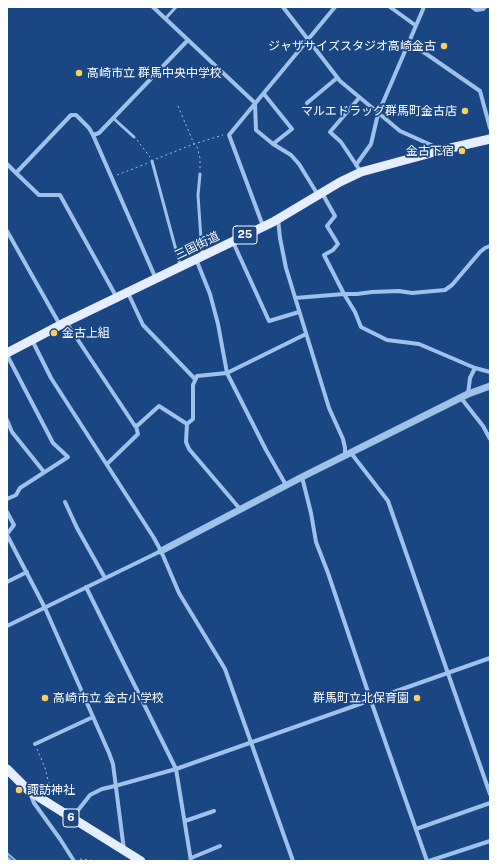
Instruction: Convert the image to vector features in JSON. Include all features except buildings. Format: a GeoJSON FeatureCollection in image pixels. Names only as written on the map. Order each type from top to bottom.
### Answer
{"type":"FeatureCollection","features":[{"type":"Feature","properties":{"kind":"main road","name":"三国街道"},"geometry":{"type":"LineString","coordinates":[[7,354],[63,324],[278,219],[340,182],[359,168],[490,139]]}},
{"type":"Feature","properties":{"kind":"main road","name":"6"},"geometry":{"type":"LineString","coordinates":[[7,768],[29,790],[55,808],[141,861]]}},
{"type":"Feature","properties":{"kind":"street"},"geometry":{"type":"LineString","coordinates":[[152,7],[255,103],[256,130],[273,144],[291,155],[299,164],[335,216],[327,226],[338,244],[334,250],[324,255],[355,312],[359,324],[365,330],[387,340],[419,344],[475,368],[490,372]]}},
{"type":"Feature","properties":{"kind":"street"},"geometry":{"type":"LineString","coordinates":[[283,7],[337,78],[359,98],[400,131],[442,150]]}},
{"type":"Feature","properties":{"kind":"street"},"geometry":{"type":"LineString","coordinates":[[263,226],[229,135],[335,7]]}},
{"type":"Feature","properties":{"kind":"street"},"geometry":{"type":"LineString","coordinates":[[390,7],[415,25]]}},
{"type":"Feature","properties":{"kind":"street"},"geometry":{"type":"LineString","coordinates":[[359,98],[330,132],[341,142],[359,168],[371,144],[378,114],[424,7]]}},
{"type":"Feature","properties":{"kind":"street"},"geometry":{"type":"LineString","coordinates":[[472,7],[476,10],[483,9],[485,7]]}},
{"type":"Feature","properties":{"kind":"street"},"geometry":{"type":"LineString","coordinates":[[93,135],[99,133],[188,40]]}},
{"type":"Feature","properties":{"kind":"street"},"geometry":{"type":"LineString","coordinates":[[409,42],[480,91],[490,128]]}},
{"type":"Feature","properties":{"kind":"street"},"geometry":{"type":"LineString","coordinates":[[307,103],[337,78]]}},
{"type":"Feature","properties":{"kind":"street"},"geometry":{"type":"LineString","coordinates":[[264,94],[292,129],[273,144]]}},
{"type":"Feature","properties":{"kind":"street"},"geometry":{"type":"LineString","coordinates":[[16,173],[71,115],[76,115],[89,128],[93,135],[156,279]]}},
{"type":"Feature","properties":{"kind":"street"},"geometry":{"type":"LineString","coordinates":[[7,164],[39,195],[60,195],[117,298]]}},
{"type":"Feature","properties":{"kind":"street"},"geometry":{"type":"LineString","coordinates":[[278,219],[282,253],[329,408],[343,439],[348,455],[388,501],[490,794]]}},
{"type":"Feature","properties":{"kind":"street"},"geometry":{"type":"LineString","coordinates":[[7,231],[63,324],[136,426],[138,434],[107,464]]}},
{"type":"Feature","properties":{"kind":"street"},"geometry":{"type":"LineString","coordinates":[[233,241],[269,321],[299,312]]}},
{"type":"Feature","properties":{"kind":"street"},"geometry":{"type":"LineString","coordinates":[[295,298],[372,292],[399,291],[412,293],[445,290],[452,285],[480,252],[490,246]]}},
{"type":"Feature","properties":{"kind":"street"},"geometry":{"type":"LineString","coordinates":[[199,257],[218,324],[227,373],[266,450],[286,485]]}},
{"type":"Feature","properties":{"kind":"street"},"geometry":{"type":"LineString","coordinates":[[128,292],[143,325],[195,379]]}},
{"type":"Feature","properties":{"kind":"street"},"geometry":{"type":"LineString","coordinates":[[240,509],[190,449],[186,442],[187,424],[193,419],[193,385],[195,379],[197,376],[227,373],[306,334]]}},
{"type":"Feature","properties":{"kind":"street"},"geometry":{"type":"LineString","coordinates":[[32,340],[51,378],[161,551],[179,593],[225,669],[293,861]]}},
{"type":"Feature","properties":{"kind":"street"},"geometry":{"type":"LineString","coordinates":[[7,354],[53,443],[68,457],[20,488],[16,495],[7,499]]}},
{"type":"Feature","properties":{"kind":"street"},"geometry":{"type":"LineString","coordinates":[[468,394],[470,378],[475,368]]}},
{"type":"Feature","properties":{"kind":"street"},"geometry":{"type":"LineString","coordinates":[[7,626],[161,551],[286,485],[468,394],[490,386]]}},
{"type":"Feature","properties":{"kind":"street"},"geometry":{"type":"LineString","coordinates":[[461,398],[483,426],[490,439]]}},
{"type":"Feature","properties":{"kind":"street"},"geometry":{"type":"LineString","coordinates":[[136,426],[159,406],[187,424]]}},
{"type":"Feature","properties":{"kind":"street"},"geometry":{"type":"LineString","coordinates":[[7,420],[12,432],[44,472]]}},
{"type":"Feature","properties":{"kind":"street"},"geometry":{"type":"LineString","coordinates":[[302,477],[311,513],[316,542],[328,573],[370,701],[428,861],[490,841]]}},
{"type":"Feature","properties":{"kind":"street"},"geometry":{"type":"LineString","coordinates":[[65,502],[77,528],[105,578]]}},
{"type":"Feature","properties":{"kind":"street"},"geometry":{"type":"LineString","coordinates":[[7,512],[14,525],[7,534],[45,608],[113,764],[124,851]]}},
{"type":"Feature","properties":{"kind":"street"},"geometry":{"type":"LineString","coordinates":[[7,582],[26,572]]}},
{"type":"Feature","properties":{"kind":"street"},"geometry":{"type":"LineString","coordinates":[[86,587],[176,769],[191,859],[220,846]]}},
{"type":"Feature","properties":{"kind":"street"},"geometry":{"type":"LineString","coordinates":[[72,818],[90,795],[102,789],[176,769],[490,658]]}},
{"type":"Feature","properties":{"kind":"street"},"geometry":{"type":"LineString","coordinates":[[35,744],[92,717]]}},
{"type":"Feature","properties":{"kind":"street"},"geometry":{"type":"LineString","coordinates":[[29,790],[30,797],[60,839],[72,859]]}},
{"type":"Feature","properties":{"kind":"street"},"geometry":{"type":"LineString","coordinates":[[416,829],[490,803]]}},
{"type":"Feature","properties":{"kind":"street"},"geometry":{"type":"LineString","coordinates":[[185,821],[214,811]]}},
{"type":"Feature","properties":{"kind":"street"},"geometry":{"type":"LineString","coordinates":[[7,858],[10,861]]}},
{"type":"Feature","properties":{"kind":"lane"},"geometry":{"type":"LineString","coordinates":[[165,19],[176,7]]}},
{"type":"Feature","properties":{"kind":"lane"},"geometry":{"type":"LineString","coordinates":[[113,118],[134,138]]}},
{"type":"Feature","properties":{"kind":"lane"},"geometry":{"type":"LineString","coordinates":[[152,161],[180,266]]}},
{"type":"Feature","properties":{"kind":"lane"},"geometry":{"type":"LineString","coordinates":[[199,257],[201,249],[198,199],[200,174]]}},
{"type":"Feature","properties":{"kind":"path"},"geometry":{"type":"LineString","coordinates":[[178,106],[194,144],[197,147],[200,158],[200,174]]}},
{"type":"Feature","properties":{"kind":"path"},"geometry":{"type":"LineString","coordinates":[[194,144],[225,134],[229,135]]}},
{"type":"Feature","properties":{"kind":"path"},"geometry":{"type":"LineString","coordinates":[[134,138],[140,143],[152,161]]}},
{"type":"Feature","properties":{"kind":"path"},"geometry":{"type":"LineString","coordinates":[[35,744],[45,768],[55,808]]}},
{"type":"Feature","properties":{"kind":"path"},"geometry":{"type":"LineString","coordinates":[[72,859],[99,861]]}},
{"type":"Feature","properties":{"kind":"waterway"},"geometry":{"type":"LineString","coordinates":[[7,853],[16,861]]}},
{"type":"Feature","properties":{"kind":"place","name":"ジャザサイズスタジオ高崎金古"},"geometry":{"type":"Point","coordinates":[444,46]}},
{"type":"Feature","properties":{"kind":"place","name":"高崎市立 群馬中央中学校"},"geometry":{"type":"Point","coordinates":[79,73]}},
{"type":"Feature","properties":{"kind":"place","name":"マルエドラッグ群馬町金古店"},"geometry":{"type":"Point","coordinates":[465,111]}},
{"type":"Feature","properties":{"kind":"place","name":"金古下宿"},"geometry":{"type":"Point","coordinates":[462,151]}},
{"type":"Feature","properties":{"kind":"place","name":"金古上組"},"geometry":{"type":"Point","coordinates":[54,333]}},
{"type":"Feature","properties":{"kind":"place","name":"高崎市立 金古小学校"},"geometry":{"type":"Point","coordinates":[45,698]}},
{"type":"Feature","properties":{"kind":"place","name":"群馬町立北保育園"},"geometry":{"type":"Point","coordinates":[417,698]}},
{"type":"Feature","properties":{"kind":"place","name":"諏訪神社"},"geometry":{"type":"Point","coordinates":[19,790]}}]}
